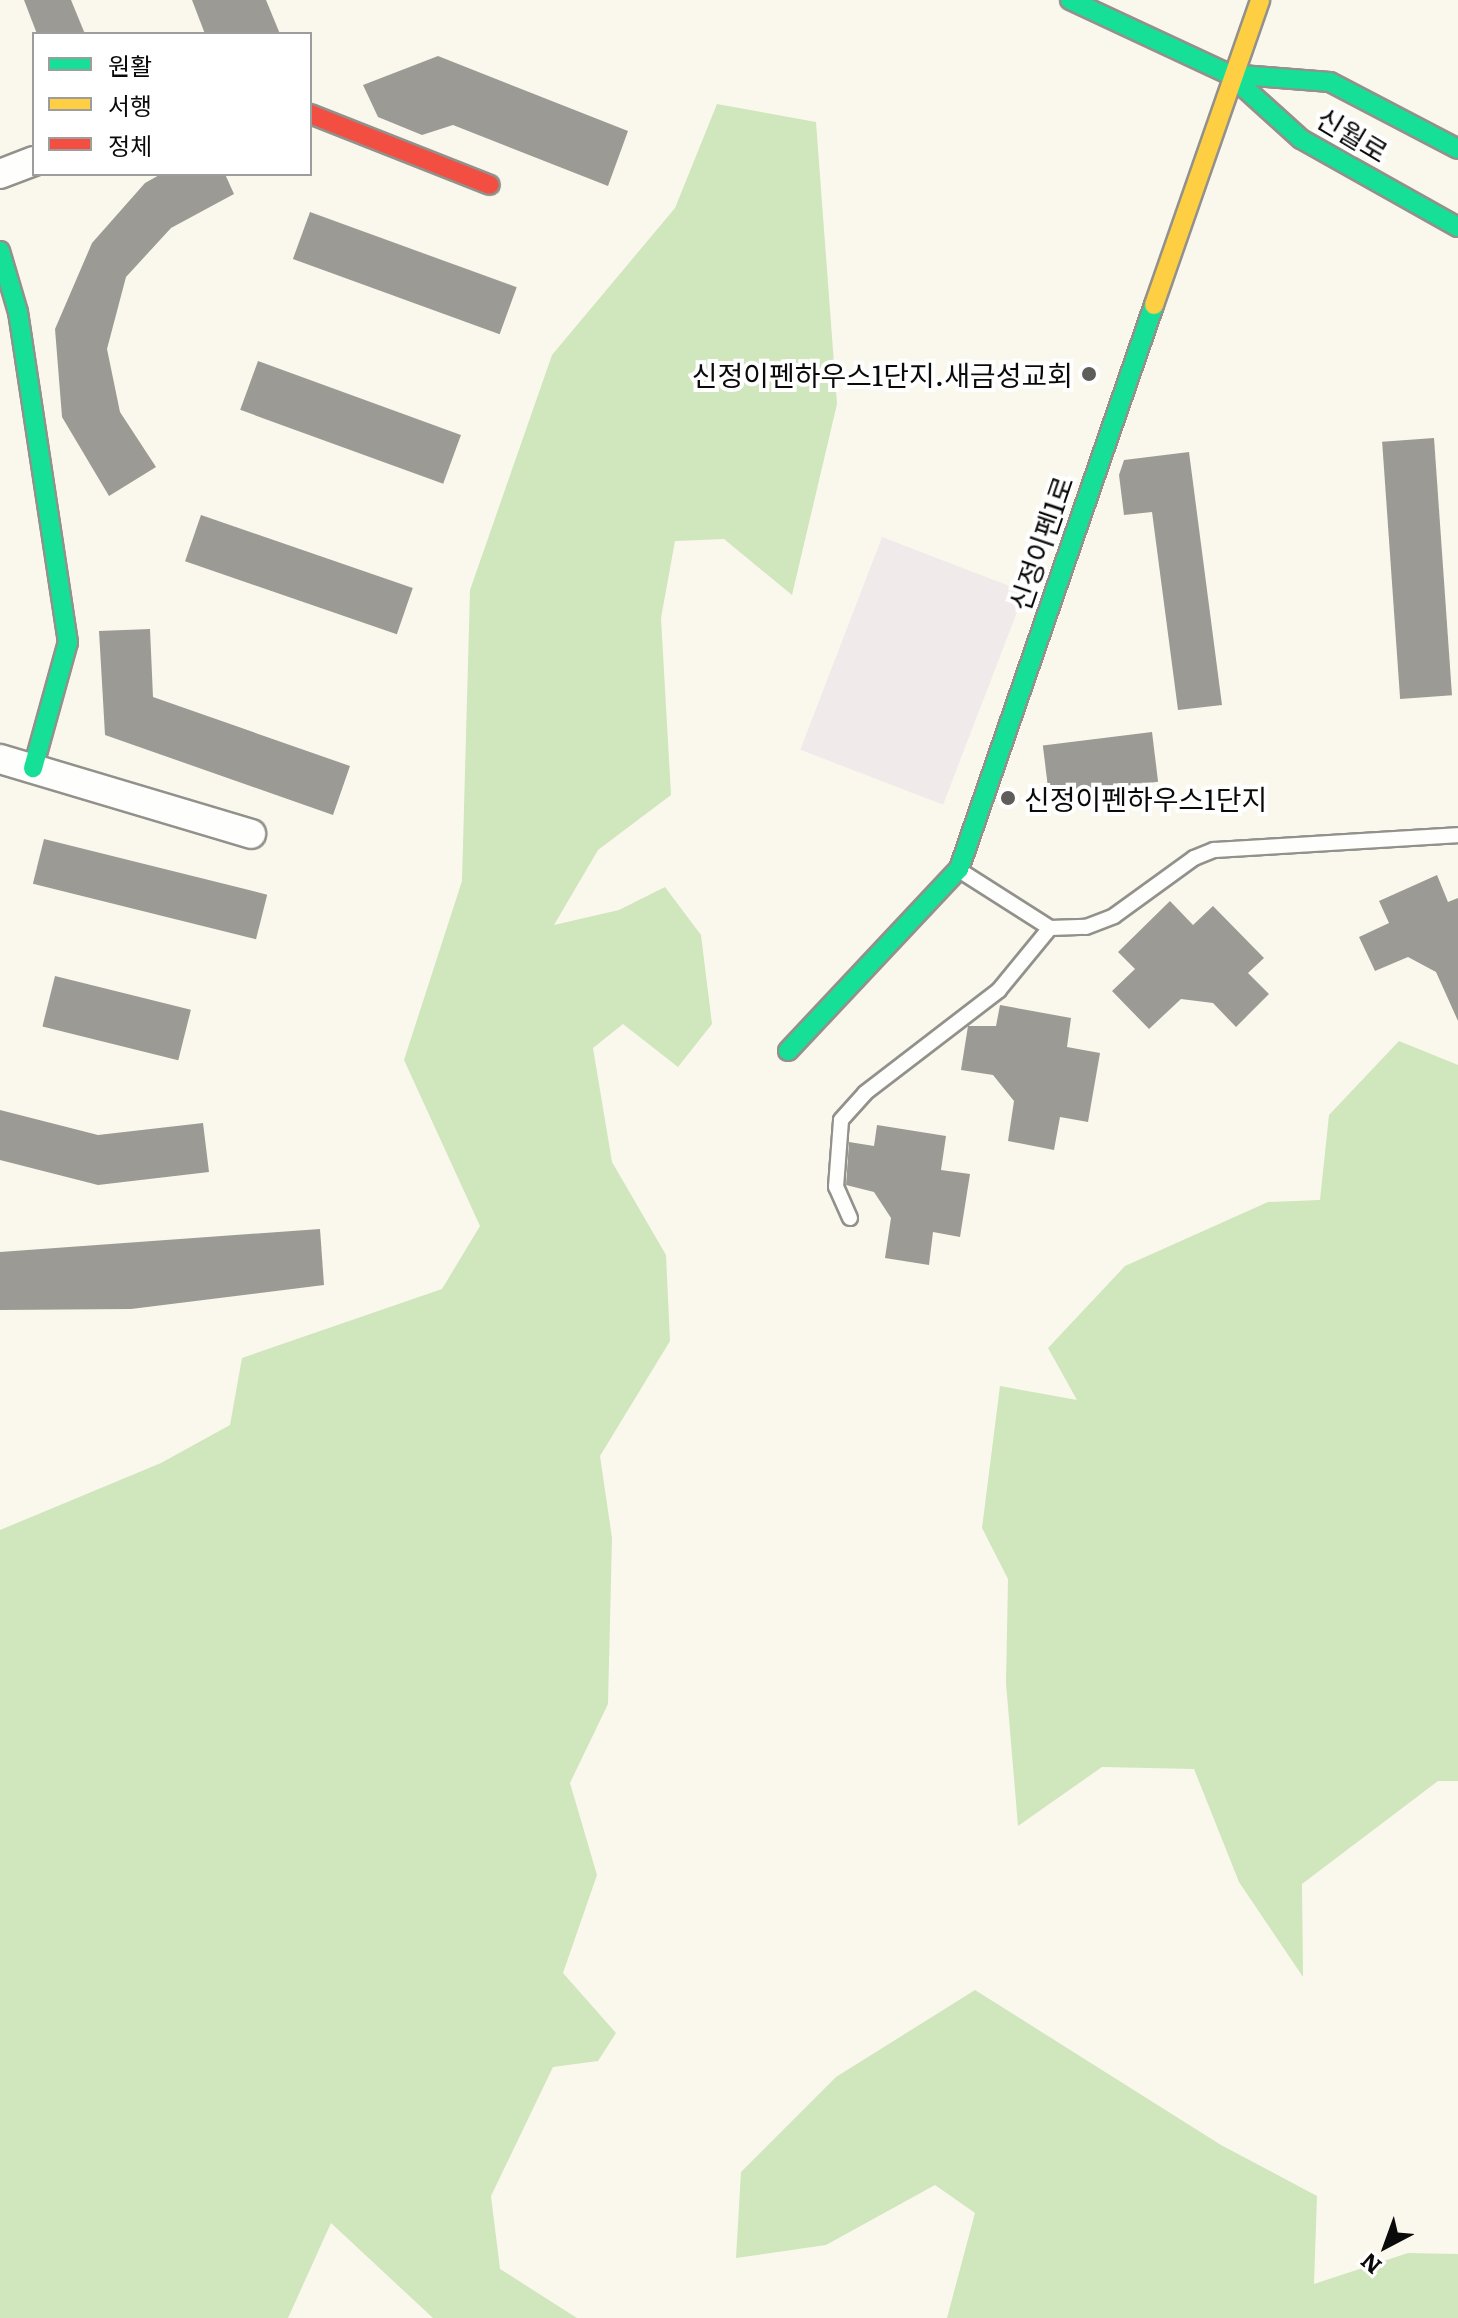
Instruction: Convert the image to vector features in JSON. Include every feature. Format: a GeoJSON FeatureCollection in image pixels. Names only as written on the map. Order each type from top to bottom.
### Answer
{"type":"FeatureCollection","features":[{"type":"Feature","properties":{"kind":"street","name":"신월로"},"geometry":{"type":"LineString","coordinates":[[1070,0],[1229,74],[1301,139],[1458,227]]}},
{"type":"Feature","properties":{"kind":"street","name":"신정이펜1로"},"geometry":{"type":"LineString","coordinates":[[788,1051],[959,869],[1229,74],[1260,0]]}},
{"type":"Feature","properties":{"kind":"street","name":"신월로"},"geometry":{"type":"LineString","coordinates":[[1229,74],[1330,82],[1458,149]]}},
{"type":"Feature","properties":{"kind":"street"},"geometry":{"type":"LineString","coordinates":[[312,115],[490,185]]}},
{"type":"Feature","properties":{"kind":"street"},"geometry":{"type":"LineString","coordinates":[[0,174],[32,162]]}},
{"type":"Feature","properties":{"kind":"street"},"geometry":{"type":"LineString","coordinates":[[0,251],[68,642],[33,768]]}},
{"type":"Feature","properties":{"kind":"street"},"geometry":{"type":"LineString","coordinates":[[0,759],[251,834]]}},
{"type":"Feature","properties":{"kind":"lane"},"geometry":{"type":"LineString","coordinates":[[959,869],[1050,928],[1086,927],[1114,916],[1194,858],[1214,850],[1458,835]]}},
{"type":"Feature","properties":{"kind":"lane"},"geometry":{"type":"LineString","coordinates":[[850,1218],[836,1187],[841,1120],[865,1093],[999,990],[1050,928]]}},
{"type":"Feature","properties":{"kind":"shaded area"},"geometry":{"type":"Polygon","coordinates":[[[882,537],[1025,592],[943,805],[800,750],[882,537]]]}},
{"type":"Feature","properties":{"kind":"green space"},"geometry":{"type":"Polygon","coordinates":[[[717,104],[816,122],[837,404],[792,595],[724,539],[675,541],[661,618],[671,795],[598,850],[554,925],[619,910],[665,887],[701,935],[712,1024],[678,1067],[623,1024],[593,1048],[612,1162],[666,1255],[670,1341],[600,1456],[612,1538],[608,1704],[570,1783],[597,1875],[563,1973],[616,2033],[598,2061],[553,2067],[491,2196],[500,2269],[577,2318],[433,2318],[331,2223],[288,2318],[0,2318],[0,1530],[161,1463],[230,1425],[242,1358],[442,1289],[480,1226],[404,1060],[462,881],[470,590],[552,355],[675,208],[717,104]]]}},
{"type":"Feature","properties":{"kind":"green space"},"geometry":{"type":"Polygon","coordinates":[[[1399,1041],[1458,1065],[1458,1781],[1438,1781],[1302,1884],[1303,1977],[1239,1882],[1194,1769],[1102,1767],[1018,1826],[1006,1683],[1008,1579],[982,1528],[1000,1386],[1077,1400],[1048,1348],[1125,1266],[1268,1202],[1320,1200],[1329,1115],[1399,1041]]]}},
{"type":"Feature","properties":{"kind":"green space"},"geometry":{"type":"Polygon","coordinates":[[[975,1990],[1221,2145],[1317,2196],[1314,2284],[1408,2253],[1458,2254],[1458,2318],[947,2318],[975,2213],[935,2185],[826,2245],[736,2258],[741,2172],[836,2077],[975,1990]]]}},
{"type":"Feature","properties":{"kind":"building"},"geometry":{"type":"Polygon","coordinates":[[[24,0],[71,0],[84,32],[36,32],[24,0]]]}},
{"type":"Feature","properties":{"kind":"building"},"geometry":{"type":"Polygon","coordinates":[[[192,0],[266,0],[279,32],[204,32],[192,0]]]}},
{"type":"Feature","properties":{"kind":"building"},"geometry":{"type":"Polygon","coordinates":[[[438,56],[628,131],[608,186],[453,125],[422,135],[378,117],[363,85],[438,56]]]}},
{"type":"Feature","properties":{"kind":"building"},"geometry":{"type":"Polygon","coordinates":[[[157,176],[226,176],[234,194],[171,228],[126,277],[107,349],[120,412],[156,467],[109,496],[62,417],[55,329],[92,243],[145,183],[157,176]]]}},
{"type":"Feature","properties":{"kind":"building"},"geometry":{"type":"Polygon","coordinates":[[[310,212],[517,287],[500,334],[293,259],[310,212]]]}},
{"type":"Feature","properties":{"kind":"building"},"geometry":{"type":"Polygon","coordinates":[[[258,361],[461,435],[443,484],[240,410],[258,361]]]}},
{"type":"Feature","properties":{"kind":"building"},"geometry":{"type":"Polygon","coordinates":[[[1434,438],[1452,695],[1400,699],[1382,442],[1434,438]]]}},
{"type":"Feature","properties":{"kind":"building"},"geometry":{"type":"Polygon","coordinates":[[[1189,452],[1222,705],[1178,710],[1152,512],[1124,515],[1119,475],[1124,460],[1189,452]]]}},
{"type":"Feature","properties":{"kind":"building"},"geometry":{"type":"Polygon","coordinates":[[[201,515],[413,588],[397,634],[185,561],[201,515]]]}},
{"type":"Feature","properties":{"kind":"building"},"geometry":{"type":"Polygon","coordinates":[[[150,629],[153,697],[350,766],[333,815],[105,735],[99,631],[150,629]]]}},
{"type":"Feature","properties":{"kind":"building"},"geometry":{"type":"Polygon","coordinates":[[[1152,732],[1158,782],[1049,795],[1043,745],[1152,732]]]}},
{"type":"Feature","properties":{"kind":"building"},"geometry":{"type":"Polygon","coordinates":[[[44,839],[267,895],[256,939],[33,884],[44,839]]]}},
{"type":"Feature","properties":{"kind":"building"},"geometry":{"type":"Polygon","coordinates":[[[1437,875],[1448,902],[1458,898],[1458,1021],[1436,972],[1408,957],[1375,971],[1359,937],[1389,923],[1379,901],[1437,875]]]}},
{"type":"Feature","properties":{"kind":"building"},"geometry":{"type":"Polygon","coordinates":[[[1170,901],[1193,925],[1213,906],[1264,958],[1248,973],[1269,994],[1236,1027],[1213,1003],[1181,999],[1149,1029],[1112,991],[1135,969],[1118,952],[1170,901]]]}},
{"type":"Feature","properties":{"kind":"building"},"geometry":{"type":"Polygon","coordinates":[[[55,976],[191,1010],[178,1060],[42,1026],[55,976]]]}},
{"type":"Feature","properties":{"kind":"building"},"geometry":{"type":"Polygon","coordinates":[[[1000,1005],[1071,1018],[1067,1047],[1100,1053],[1088,1122],[1060,1117],[1054,1150],[1008,1141],[1014,1101],[993,1075],[961,1070],[968,1026],[996,1026],[1000,1005]]]}},
{"type":"Feature","properties":{"kind":"building"},"geometry":{"type":"Polygon","coordinates":[[[0,1110],[98,1135],[203,1123],[209,1172],[98,1185],[0,1160],[0,1110]]]}},
{"type":"Feature","properties":{"kind":"building"},"geometry":{"type":"Polygon","coordinates":[[[877,1125],[946,1136],[941,1170],[970,1174],[960,1237],[933,1232],[929,1265],[885,1258],[891,1218],[874,1192],[846,1185],[849,1142],[874,1146],[877,1125]]]}},
{"type":"Feature","properties":{"kind":"building"},"geometry":{"type":"Polygon","coordinates":[[[320,1229],[324,1285],[131,1309],[0,1310],[0,1252],[320,1229]]]}},
{"type":"Feature","properties":{"kind":"traffic: fast"},"geometry":{"type":"LineString","coordinates":[[1070,0],[1229,74],[1301,139],[1458,227]]}},
{"type":"Feature","properties":{"kind":"traffic: fast"},"geometry":{"type":"LineString","coordinates":[[1229,74],[1330,82],[1458,149]]}},
{"type":"Feature","properties":{"kind":"traffic: fast"},"geometry":{"type":"LineString","coordinates":[[0,251],[18,312],[68,642],[33,768]]}},
{"type":"Feature","properties":{"kind":"traffic: fast"},"geometry":{"type":"LineString","coordinates":[[788,1051],[959,869],[1154,305]]}},
{"type":"Feature","properties":{"kind":"traffic: slow"},"geometry":{"type":"LineString","coordinates":[[1154,305],[1260,0]]}},
{"type":"Feature","properties":{"kind":"traffic: jam"},"geometry":{"type":"LineString","coordinates":[[312,115],[490,185]]}},
{"type":"Feature","properties":{"kind":"place","name":"신정이펜하우스1단지.새금성교회"},"geometry":{"type":"Point","coordinates":[1089,374]}},
{"type":"Feature","properties":{"kind":"place","name":"신정이펜하우스1단지"},"geometry":{"type":"Point","coordinates":[1008,798]}}]}
